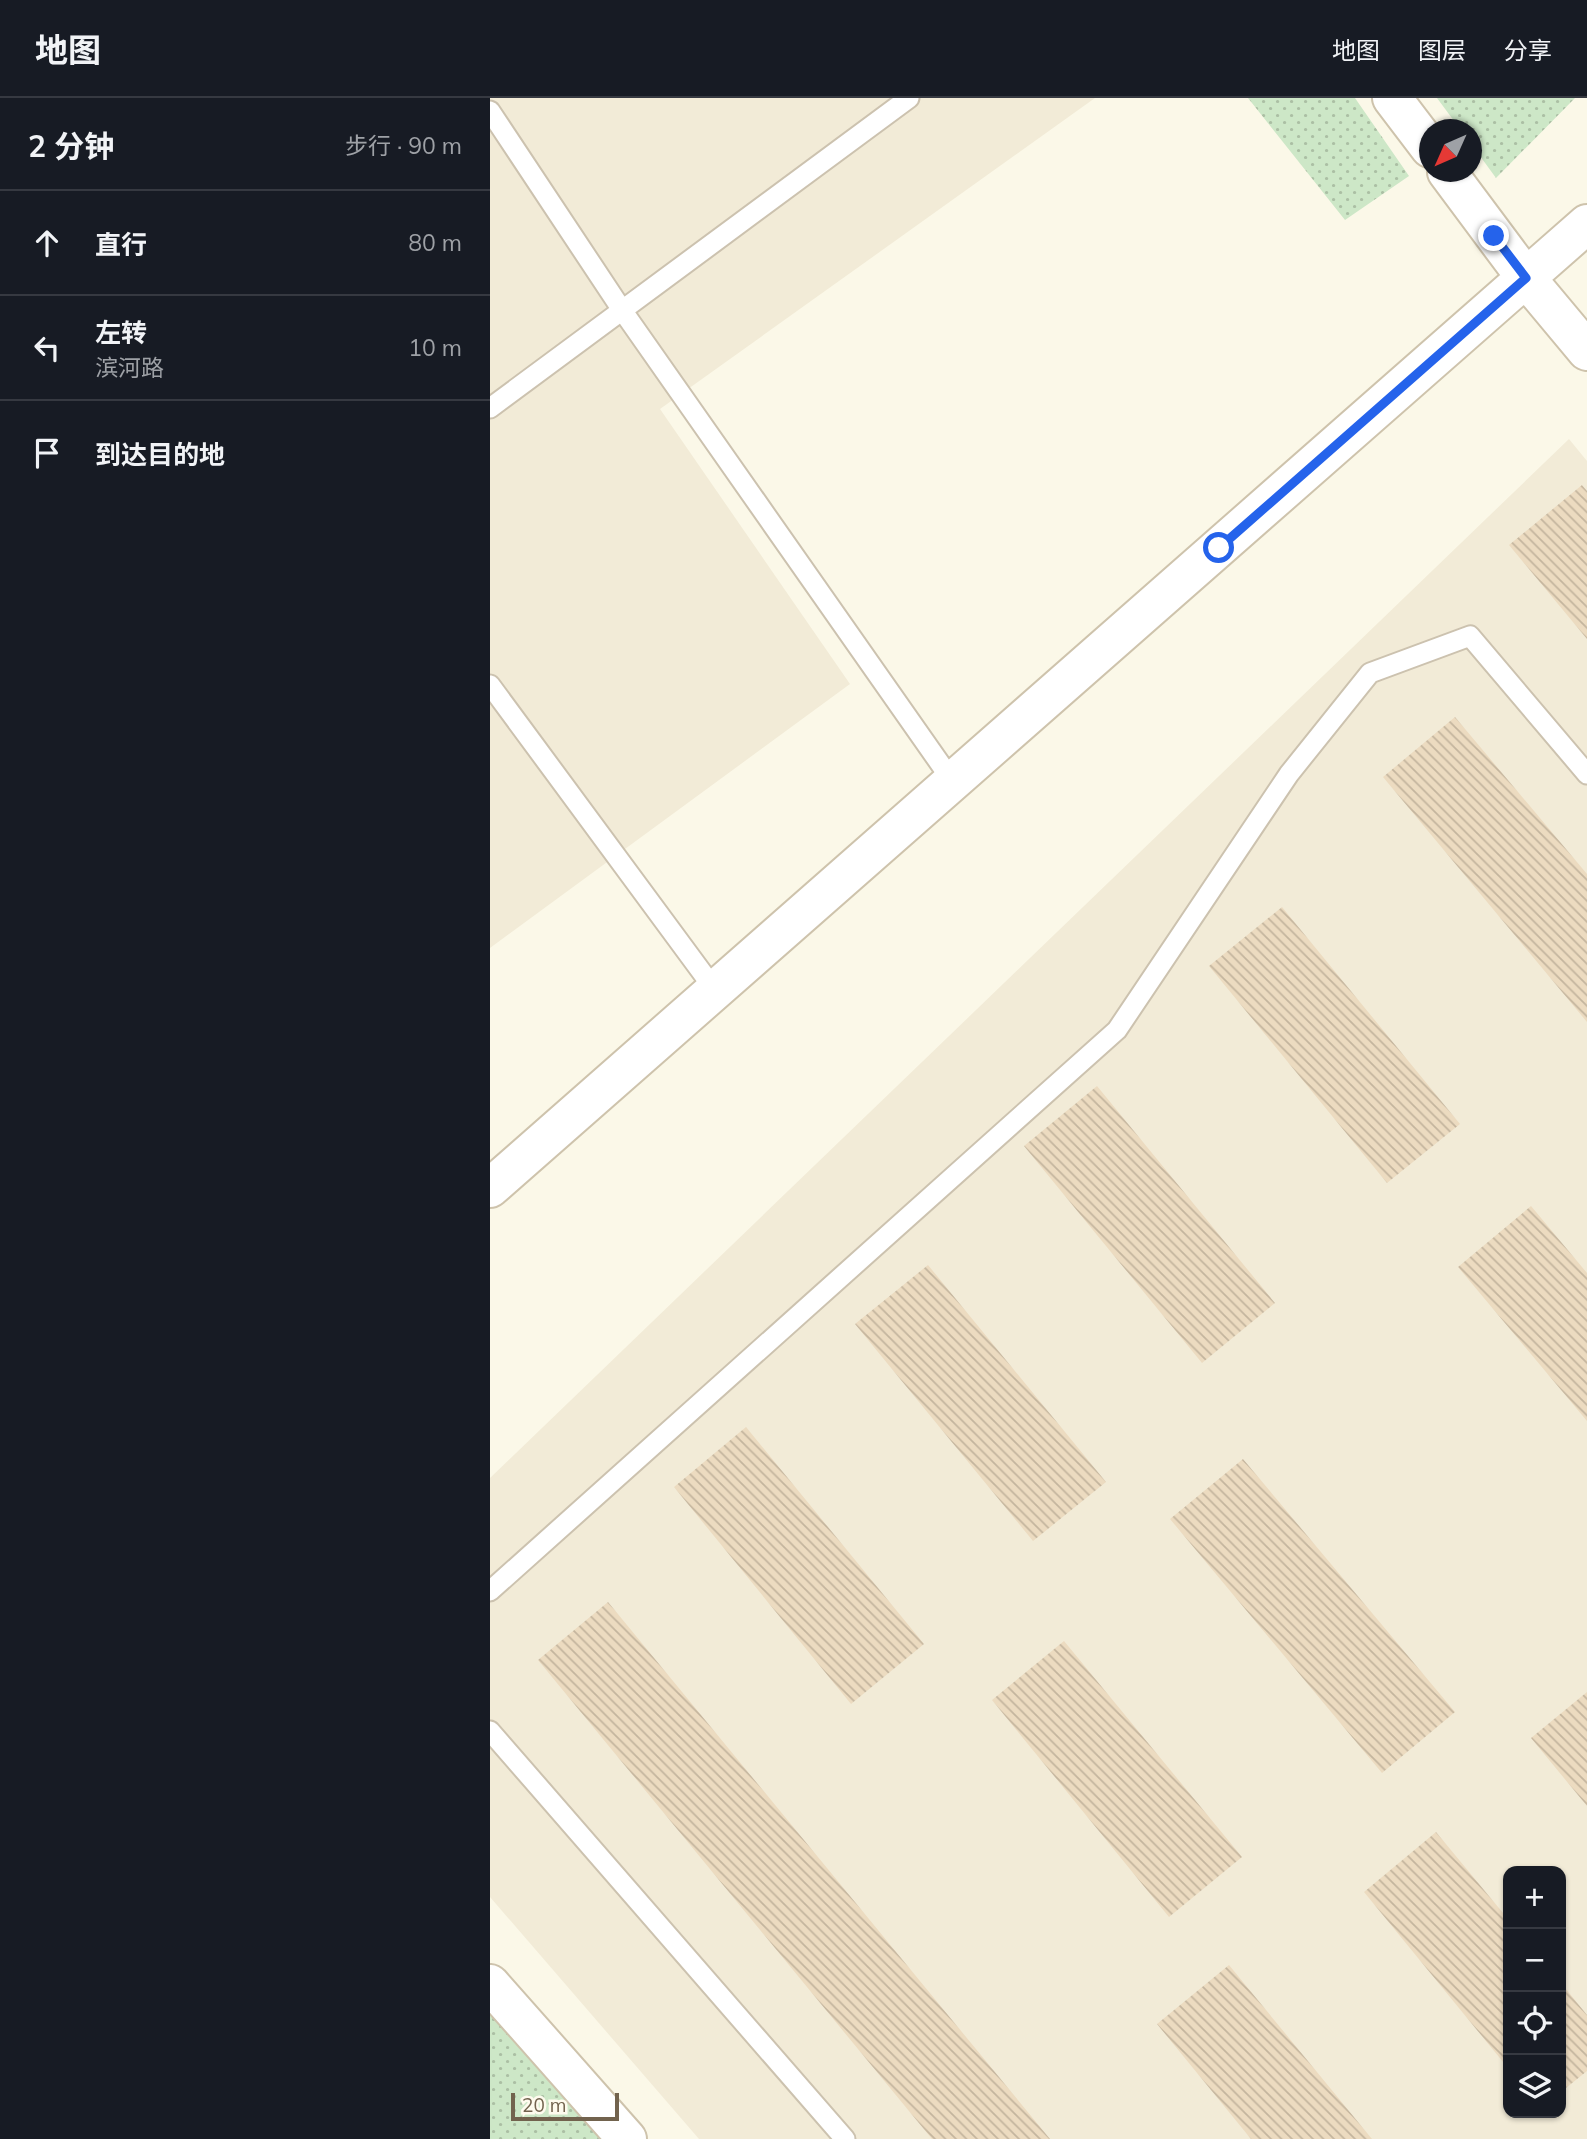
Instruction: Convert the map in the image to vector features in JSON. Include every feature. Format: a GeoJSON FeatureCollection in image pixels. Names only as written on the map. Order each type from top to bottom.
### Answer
{"type":"FeatureCollection","features":[{"type":"Feature","properties":{"kind":"main road"},"geometry":{"type":"LineString","coordinates":[[1392,98],[1419,134]]}},
{"type":"Feature","properties":{"kind":"main road"},"geometry":{"type":"LineString","coordinates":[[1454,182],[1526,278],[1587,351]]}},
{"type":"Feature","properties":{"kind":"main road"},"geometry":{"type":"LineString","coordinates":[[490,1187],[1587,224]]}},
{"type":"Feature","properties":{"kind":"main road"},"geometry":{"type":"LineString","coordinates":[[490,1984],[627,2139]]}},
{"type":"Feature","properties":{"kind":"lane"},"geometry":{"type":"LineString","coordinates":[[490,408],[909,98]]}},
{"type":"Feature","properties":{"kind":"lane"},"geometry":{"type":"LineString","coordinates":[[490,111],[622,310],[953,782]]}},
{"type":"Feature","properties":{"kind":"lane"},"geometry":{"type":"LineString","coordinates":[[490,1591],[1117,1030],[1289,774],[1370,673],[1470,636],[1587,774]]}},
{"type":"Feature","properties":{"kind":"lane"},"geometry":{"type":"LineString","coordinates":[[490,685],[715,990]]}},
{"type":"Feature","properties":{"kind":"lane"},"geometry":{"type":"LineString","coordinates":[[490,1731],[845,2139]]}},
{"type":"Feature","properties":{"kind":"shaded area"},"geometry":{"type":"Polygon","coordinates":[[[490,98],[1095,98],[660,409],[850,684],[490,948],[490,98]]]}},
{"type":"Feature","properties":{"kind":"shaded area"},"geometry":{"type":"Polygon","coordinates":[[[1569,439],[1587,461],[1587,2139],[699,2139],[490,1897],[490,1478],[1569,439]]]}},
{"type":"Feature","properties":{"kind":"green space"},"geometry":{"type":"Polygon","coordinates":[[[1248,98],[1355,98],[1409,176],[1345,220],[1248,98]]]}},
{"type":"Feature","properties":{"kind":"green space"},"geometry":{"type":"Polygon","coordinates":[[[1437,98],[1575,98],[1496,178],[1482,159],[1482,119],[1453,119],[1437,98]]]}},
{"type":"Feature","properties":{"kind":"green space"},"geometry":{"type":"Polygon","coordinates":[[[490,2013],[602,2139],[490,2139],[490,2013]]]}},
{"type":"Feature","properties":{"kind":"building"},"geometry":{"type":"Polygon","coordinates":[[[1582,485],[1587,491],[1587,639],[1509,545],[1582,485]]]}},
{"type":"Feature","properties":{"kind":"building"},"geometry":{"type":"Polygon","coordinates":[[[1455,717],[1587,874],[1587,1022],[1383,777],[1455,717]]]}},
{"type":"Feature","properties":{"kind":"building"},"geometry":{"type":"Polygon","coordinates":[[[1282,907],[1460,1124],[1387,1183],[1209,966],[1282,907]]]}},
{"type":"Feature","properties":{"kind":"building"},"geometry":{"type":"Polygon","coordinates":[[[1097,1086],[1275,1303],[1202,1363],[1024,1146],[1097,1086]]]}},
{"type":"Feature","properties":{"kind":"building"},"geometry":{"type":"Polygon","coordinates":[[[1531,1206],[1587,1273],[1587,1421],[1458,1267],[1531,1206]]]}},
{"type":"Feature","properties":{"kind":"building"},"geometry":{"type":"Polygon","coordinates":[[[928,1265],[1106,1482],[1033,1541],[855,1324],[928,1265]]]}},
{"type":"Feature","properties":{"kind":"building"},"geometry":{"type":"Polygon","coordinates":[[[746,1427],[924,1644],[851,1704],[674,1487],[746,1427]]]}},
{"type":"Feature","properties":{"kind":"building"},"geometry":{"type":"Polygon","coordinates":[[[1243,1459],[1455,1712],[1382,1773],[1170,1519],[1243,1459]]]}},
{"type":"Feature","properties":{"kind":"building"},"geometry":{"type":"Polygon","coordinates":[[[608,1602],[1050,2139],[932,2139],[538,1660],[608,1602]]]}},
{"type":"Feature","properties":{"kind":"building"},"geometry":{"type":"Polygon","coordinates":[[[1064,1641],[1242,1857],[1169,1917],[992,1700],[1064,1641]]]}},
{"type":"Feature","properties":{"kind":"building"},"geometry":{"type":"Polygon","coordinates":[[[1587,1692],[1587,1806],[1531,1738],[1587,1692]]]}},
{"type":"Feature","properties":{"kind":"building"},"geometry":{"type":"Polygon","coordinates":[[[1436,1832],[1503,1913],[1503,2062],[1364,1892],[1436,1832]]]}},
{"type":"Feature","properties":{"kind":"building"},"geometry":{"type":"Polygon","coordinates":[[[1229,1965],[1372,2139],[1251,2139],[1157,2024],[1229,1965]]]}},
{"type":"Feature","properties":{"kind":"building"},"geometry":{"type":"Polygon","coordinates":[[[1566,1989],[1587,2015],[1587,2071],[1566,2088],[1566,1989]]]}},
{"type":"Feature","properties":{"kind":"route"},"geometry":{"type":"LineString","coordinates":[[1219,548],[1526,278],[1494,236]]}}]}
